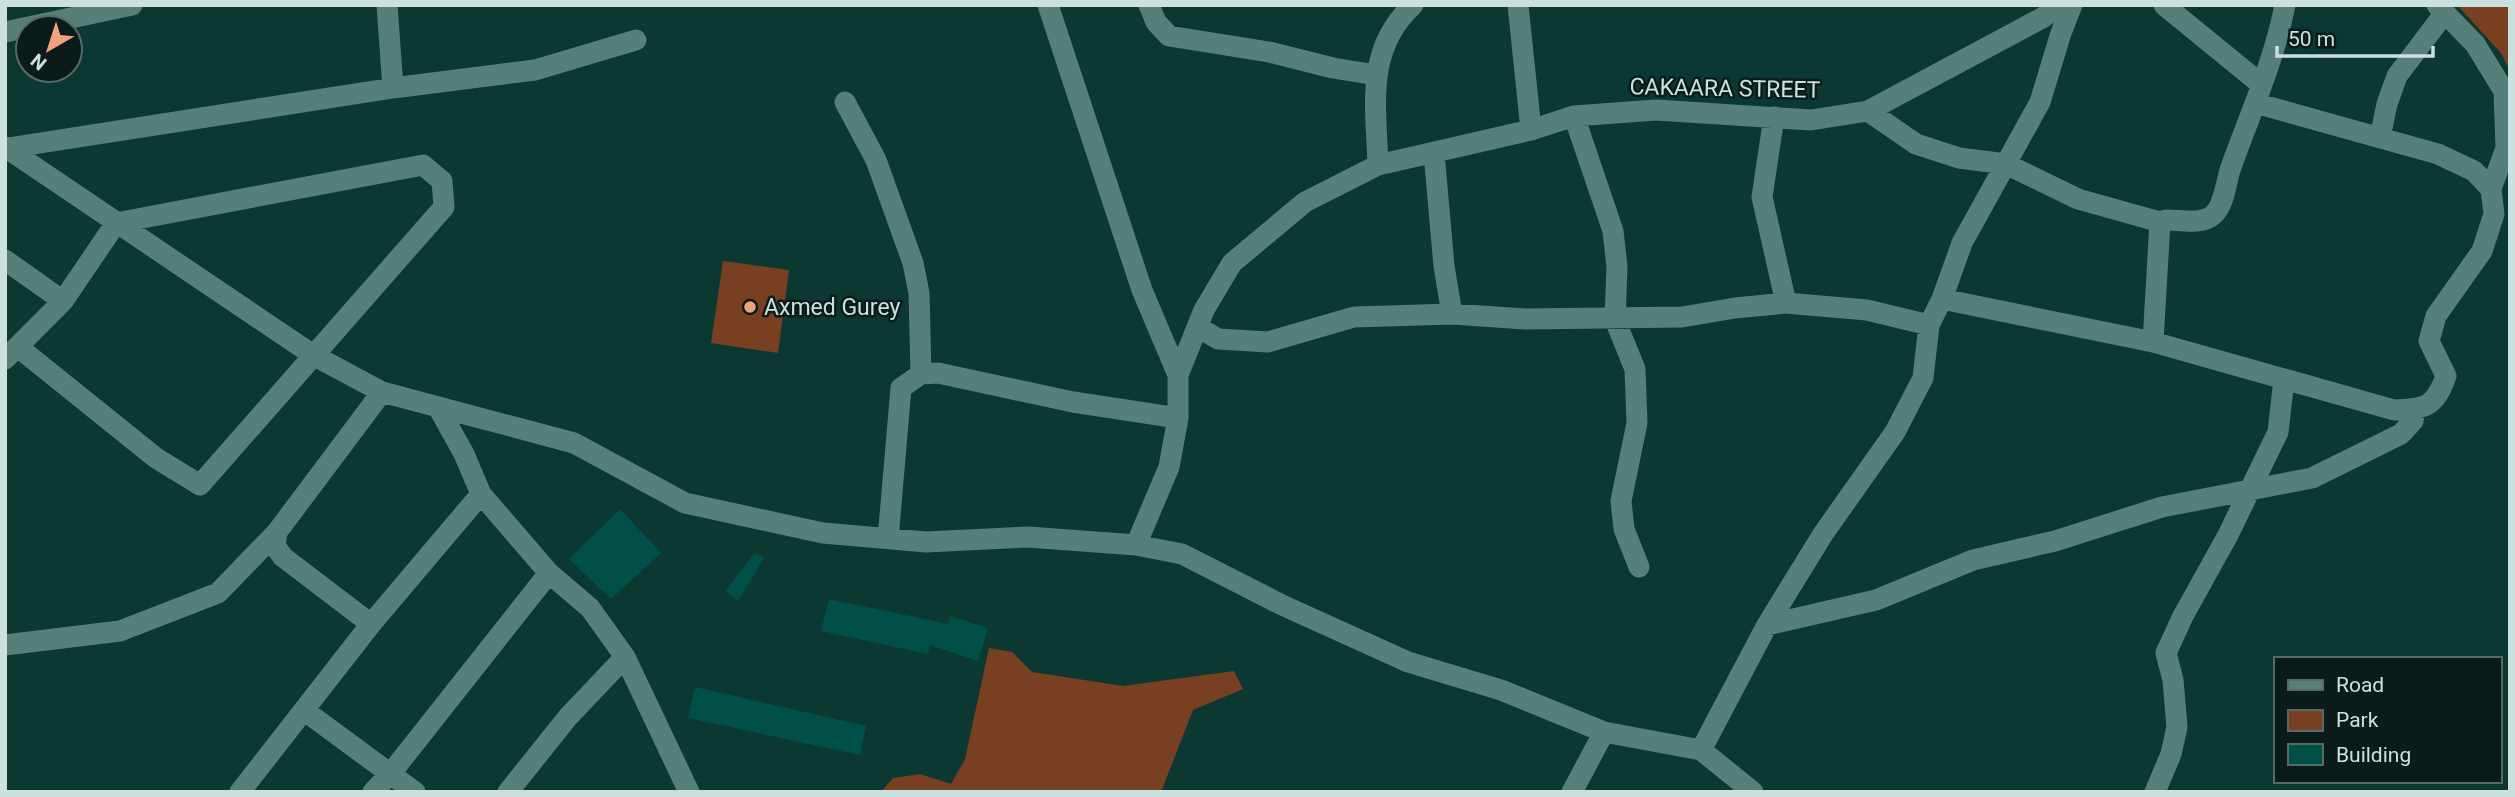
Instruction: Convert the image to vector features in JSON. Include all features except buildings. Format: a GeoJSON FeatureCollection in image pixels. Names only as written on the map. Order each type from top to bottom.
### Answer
{"type":"FeatureCollection","features":[{"type":"Feature","properties":{"kind":"street"},"geometry":{"type":"LineString","coordinates":[[387,5],[393,88]]}},
{"type":"Feature","properties":{"kind":"street"},"geometry":{"type":"LineString","coordinates":[[1048,5],[1142,290],[1178,375],[1178,418],[1169,467],[1136,544]]}},
{"type":"Feature","properties":{"kind":"street"},"geometry":{"type":"LineString","coordinates":[[1149,5],[1156,22],[1169,36],[1269,52],[1333,68],[1376,75]]}},
{"type":"Feature","properties":{"kind":"street"},"geometry":{"type":"LineString","coordinates":[[1378,165],[1376,75],[1391,29],[1413,5]]}},
{"type":"Feature","properties":{"kind":"street"},"geometry":{"type":"LineString","coordinates":[[1518,5],[1531,130]]}},
{"type":"Feature","properties":{"kind":"street","name":"CAKAARA STREET"},"geometry":{"type":"LineString","coordinates":[[1178,375],[1204,310],[1233,263],[1305,202],[1378,165],[1531,130],[1574,116],[1656,110],[1811,120],[1868,111],[2042,18],[2061,5]]}},
{"type":"Feature","properties":{"kind":"street"},"geometry":{"type":"LineString","coordinates":[[1702,750],[1767,625],[1824,534],[1895,432],[1923,378],[1929,325],[1942,299],[1962,243],[2040,102],[2061,33],[2073,5]]}},
{"type":"Feature","properties":{"kind":"street"},"geometry":{"type":"LineString","coordinates":[[2164,5],[2259,94],[2380,138],[2438,154],[2474,171],[2491,188]]}},
{"type":"Feature","properties":{"kind":"street"},"geometry":{"type":"LineString","coordinates":[[1868,111],[1916,144],[1959,158],[2006,164],[2078,199],[2160,222],[2202,220],[2213,216],[2220,206],[2224,187],[2259,94],[2285,5]]}},
{"type":"Feature","properties":{"kind":"street"},"geometry":{"type":"LineString","coordinates":[[5,32],[125,6]]}},
{"type":"Feature","properties":{"kind":"street"},"geometry":{"type":"LineString","coordinates":[[1942,299],[2153,342],[2394,410],[2415,410],[2428,406],[2440,394],[2446,376],[2429,341],[2436,316],[2482,251],[2494,214],[2491,188],[2506,148],[2504,91],[2475,44],[2440,10],[2397,76],[2387,104],[2380,138]]}},
{"type":"Feature","properties":{"kind":"street"},"geometry":{"type":"LineString","coordinates":[[6,149],[393,88],[534,71],[636,40]]}},
{"type":"Feature","properties":{"kind":"street"},"geometry":{"type":"LineString","coordinates":[[845,102],[876,160],[913,263],[919,293],[921,374]]}},
{"type":"Feature","properties":{"kind":"street"},"geometry":{"type":"LineString","coordinates":[[1574,116],[1613,231],[1617,267],[1615,320],[1635,369],[1637,423],[1621,501],[1624,529],[1639,567]]}},
{"type":"Feature","properties":{"kind":"street"},"geometry":{"type":"LineString","coordinates":[[1774,117],[1762,197],[1786,303]]}},
{"type":"Feature","properties":{"kind":"street"},"geometry":{"type":"LineString","coordinates":[[6,149],[313,355],[382,391],[574,443],[685,503],[823,533],[926,542],[1028,537],[1136,544],[1182,554],[1282,605],[1408,662],[1501,690],[1604,732],[1702,750],[1754,792]]}},
{"type":"Feature","properties":{"kind":"street"},"geometry":{"type":"LineString","coordinates":[[1434,153],[1444,266],[1452,314]]}},
{"type":"Feature","properties":{"kind":"street"},"geometry":{"type":"LineString","coordinates":[[423,165],[442,181],[444,207],[200,485],[156,458],[11,353],[63,301],[116,223],[423,165]]}},
{"type":"Feature","properties":{"kind":"street"},"geometry":{"type":"LineString","coordinates":[[2153,342],[2160,222]]}},
{"type":"Feature","properties":{"kind":"street"},"geometry":{"type":"LineString","coordinates":[[5,260],[63,301]]}},
{"type":"Feature","properties":{"kind":"street"},"geometry":{"type":"LineString","coordinates":[[1198,327],[1218,339],[1268,342],[1354,317],[1452,314],[1525,319],[1615,320],[1682,317],[1786,303],[1867,310],[1929,325]]}},
{"type":"Feature","properties":{"kind":"street"},"geometry":{"type":"LineString","coordinates":[[888,539],[901,388],[921,374],[938,373],[1073,402],[1178,418]]}},
{"type":"Feature","properties":{"kind":"street"},"geometry":{"type":"LineString","coordinates":[[2155,792],[2171,754],[2177,727],[2174,680],[2166,653],[2278,432],[2284,379]]}},
{"type":"Feature","properties":{"kind":"street"},"geometry":{"type":"LineString","coordinates":[[5,645],[120,631],[218,593],[277,532],[382,391]]}},
{"type":"Feature","properties":{"kind":"street"},"geometry":{"type":"LineString","coordinates":[[438,407],[464,454],[481,494],[549,573],[590,608],[625,657],[689,792]]}},
{"type":"Feature","properties":{"kind":"street"},"geometry":{"type":"LineString","coordinates":[[1767,625],[1876,600],[1973,560],[2055,541],[2162,507],[2312,478],[2401,434],[2413,421],[2415,410]]}},
{"type":"Feature","properties":{"kind":"street"},"geometry":{"type":"LineString","coordinates":[[240,792],[371,624],[481,494]]}},
{"type":"Feature","properties":{"kind":"street"},"geometry":{"type":"LineString","coordinates":[[277,532],[275,546],[283,557],[371,624]]}},
{"type":"Feature","properties":{"kind":"street"},"geometry":{"type":"LineString","coordinates":[[373,792],[391,773],[549,573]]}},
{"type":"Feature","properties":{"kind":"street"},"geometry":{"type":"LineString","coordinates":[[508,792],[568,718],[625,657]]}},
{"type":"Feature","properties":{"kind":"street"},"geometry":{"type":"LineString","coordinates":[[305,711],[415,792]]}},
{"type":"Feature","properties":{"kind":"street"},"geometry":{"type":"LineString","coordinates":[[1573,792],[1604,732]]}},
{"type":"Feature","properties":{"kind":"green space"},"geometry":{"type":"Polygon","coordinates":[[[2457,5],[2510,5],[2510,71],[2501,53],[2457,5]]]}},
{"type":"Feature","properties":{"kind":"green space","name":"Axmed Gurey"},"geometry":{"type":"Polygon","coordinates":[[[723,261],[789,270],[778,353],[711,343],[723,261]]]}},
{"type":"Feature","properties":{"kind":"green space"},"geometry":{"type":"Polygon","coordinates":[[[989,648],[1012,652],[1032,672],[1123,686],[1234,671],[1243,689],[1193,710],[1161,792],[881,792],[893,778],[920,774],[951,784],[965,759],[989,648]]]}},
{"type":"Feature","properties":{"kind":"place","name":"Axmed Gurey"},"geometry":{"type":"Point","coordinates":[750,307]}}]}
